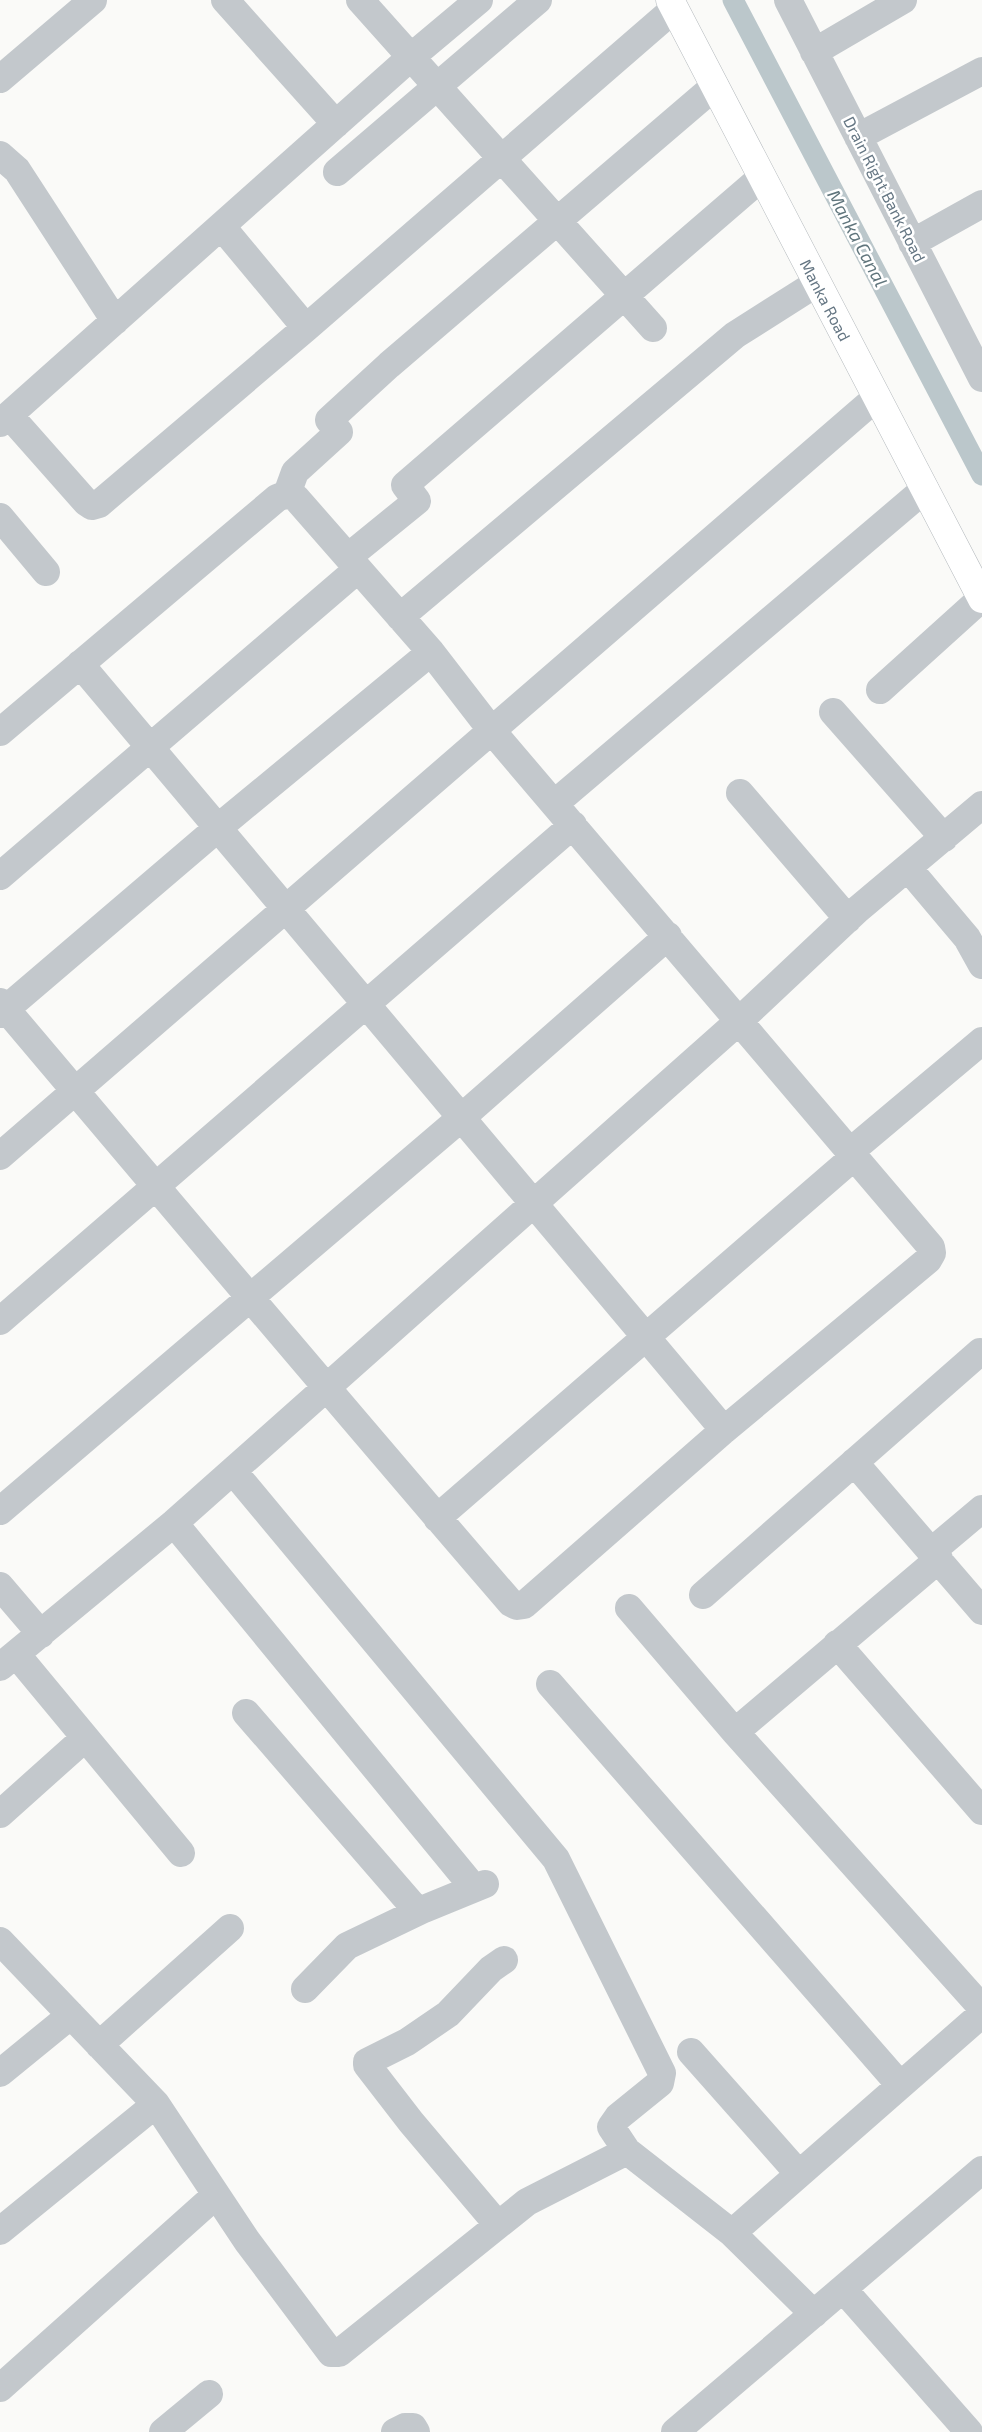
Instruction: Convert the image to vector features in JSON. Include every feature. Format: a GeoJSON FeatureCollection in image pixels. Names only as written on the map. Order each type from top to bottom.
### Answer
{"type":"FeatureCollection","features":[{"type":"Feature","properties":{"kind":"main road","name":"Manka Road"},"geometry":{"type":"LineString","coordinates":[[672,4],[982,598]]}},
{"type":"Feature","properties":{"kind":"street"},"geometry":{"type":"LineString","coordinates":[[0,79],[93,0]]}},
{"type":"Feature","properties":{"kind":"street"},"geometry":{"type":"LineString","coordinates":[[225,0],[336,124]]}},
{"type":"Feature","properties":{"kind":"street"},"geometry":{"type":"LineString","coordinates":[[360,0],[653,328]]}},
{"type":"Feature","properties":{"kind":"street"},"geometry":{"type":"LineString","coordinates":[[479,0],[411,57],[5,419],[86,502],[92,506],[99,504],[502,159],[672,4]]}},
{"type":"Feature","properties":{"kind":"street"},"geometry":{"type":"LineString","coordinates":[[338,172],[538,0]]}},
{"type":"Feature","properties":{"kind":"street","name":"Drain Right Bank Road"},"geometry":{"type":"LineString","coordinates":[[788,0],[912,243],[978,362]]}},
{"type":"Feature","properties":{"kind":"street"},"geometry":{"type":"LineString","coordinates":[[814,52],[903,0]]}},
{"type":"Feature","properties":{"kind":"street"},"geometry":{"type":"LineString","coordinates":[[858,137],[982,71]]}},
{"type":"Feature","properties":{"kind":"street"},"geometry":{"type":"LineString","coordinates":[[287,494],[295,472],[338,432],[329,420],[389,365],[715,86]]}},
{"type":"Feature","properties":{"kind":"street"},"geometry":{"type":"LineString","coordinates":[[0,155],[17,170],[70,247],[115,321]]}},
{"type":"Feature","properties":{"kind":"street"},"geometry":{"type":"LineString","coordinates":[[0,876],[152,747],[353,563],[417,501],[405,486],[762,177]]}},
{"type":"Feature","properties":{"kind":"street"},"geometry":{"type":"LineString","coordinates":[[912,243],[982,204]]}},
{"type":"Feature","properties":{"kind":"street"},"geometry":{"type":"LineString","coordinates":[[222,227],[306,328]]}},
{"type":"Feature","properties":{"kind":"street"},"geometry":{"type":"LineString","coordinates":[[400,617],[735,335],[817,283]]}},
{"type":"Feature","properties":{"kind":"street"},"geometry":{"type":"LineString","coordinates":[[0,1156],[288,909],[877,397]]}},
{"type":"Feature","properties":{"kind":"street"},"geometry":{"type":"LineString","coordinates":[[554,804],[925,489]]}},
{"type":"Feature","properties":{"kind":"street"},"geometry":{"type":"LineString","coordinates":[[0,732],[277,498],[287,494],[296,498],[431,652],[492,730],[554,804],[931,1247],[932,1253],[928,1260],[724,1430],[524,1605],[517,1606],[512,1603],[437,1518],[76,1090],[2,1008],[431,652]]}},
{"type":"Feature","properties":{"kind":"street"},"geometry":{"type":"LineString","coordinates":[[0,517],[46,572]]}},
{"type":"Feature","properties":{"kind":"street"},"geometry":{"type":"LineString","coordinates":[[880,690],[982,598]]}},
{"type":"Feature","properties":{"kind":"street"},"geometry":{"type":"LineString","coordinates":[[80,664],[152,747],[724,1430]]}},
{"type":"Feature","properties":{"kind":"street"},"geometry":{"type":"LineString","coordinates":[[833,712],[944,838]]}},
{"type":"Feature","properties":{"kind":"street"},"geometry":{"type":"LineString","coordinates":[[740,793],[848,919]]}},
{"type":"Feature","properties":{"kind":"street"},"geometry":{"type":"LineString","coordinates":[[180,1853],[85,1738],[8,1661],[174,1523],[738,1021],[848,919],[982,806]]}},
{"type":"Feature","properties":{"kind":"street"},"geometry":{"type":"LineString","coordinates":[[0,1321],[156,1184],[368,1005],[573,825]]}},
{"type":"Feature","properties":{"kind":"street"},"geometry":{"type":"LineString","coordinates":[[908,868],[967,938],[982,965]]}},
{"type":"Feature","properties":{"kind":"street"},"geometry":{"type":"LineString","coordinates":[[0,1512],[461,1118],[668,936]]}},
{"type":"Feature","properties":{"kind":"street"},"geometry":{"type":"LineString","coordinates":[[437,1518],[646,1338],[982,1041]]}},
{"type":"Feature","properties":{"kind":"street"},"geometry":{"type":"LineString","coordinates":[[703,1595],[980,1352]]}},
{"type":"Feature","properties":{"kind":"street"},"geometry":{"type":"LineString","coordinates":[[854,1462],[982,1611]]}},
{"type":"Feature","properties":{"kind":"street"},"geometry":{"type":"LineString","coordinates":[[233,1471],[556,1859],[662,2073],[660,2083],[618,2117],[611,2127],[627,2151],[732,2233],[814,2314]]}},
{"type":"Feature","properties":{"kind":"street"},"geometry":{"type":"LineString","coordinates":[[735,1732],[837,1644],[935,1555],[982,1509]]}},
{"type":"Feature","properties":{"kind":"street"},"geometry":{"type":"LineString","coordinates":[[174,1523],[479,1886],[424,1909],[347,1946],[305,1989]]}},
{"type":"Feature","properties":{"kind":"street"},"geometry":{"type":"LineString","coordinates":[[0,1586],[41,1634]]}},
{"type":"Feature","properties":{"kind":"street"},"geometry":{"type":"LineString","coordinates":[[629,1608],[735,1732],[982,2008]]}},
{"type":"Feature","properties":{"kind":"street"},"geometry":{"type":"LineString","coordinates":[[837,1644],[982,1811]]}},
{"type":"Feature","properties":{"kind":"street"},"geometry":{"type":"LineString","coordinates":[[550,1684],[900,2085]]}},
{"type":"Feature","properties":{"kind":"street"},"geometry":{"type":"LineString","coordinates":[[246,1713],[414,1906],[424,1909]]}},
{"type":"Feature","properties":{"kind":"street"},"geometry":{"type":"LineString","coordinates":[[0,1814],[85,1738]]}},
{"type":"Feature","properties":{"kind":"street"},"geometry":{"type":"LineString","coordinates":[[99,2045],[230,1928]]}},
{"type":"Feature","properties":{"kind":"street"},"geometry":{"type":"LineString","coordinates":[[0,1941],[156,2104],[247,2241],[331,2353],[339,2353],[527,2202],[627,2151]]}},
{"type":"Feature","properties":{"kind":"street"},"geometry":{"type":"LineString","coordinates":[[498,2225],[411,2122],[367,2065],[367,2062],[407,2042],[448,2014],[491,1969],[504,1960]]}},
{"type":"Feature","properties":{"kind":"street"},"geometry":{"type":"LineString","coordinates":[[732,2233],[982,2014]]}},
{"type":"Feature","properties":{"kind":"street"},"geometry":{"type":"LineString","coordinates":[[0,2073],[71,2015]]}},
{"type":"Feature","properties":{"kind":"street"},"geometry":{"type":"LineString","coordinates":[[691,2052],[799,2174]]}},
{"type":"Feature","properties":{"kind":"street"},"geometry":{"type":"LineString","coordinates":[[0,2231],[156,2104]]}},
{"type":"Feature","properties":{"kind":"street"},"geometry":{"type":"LineString","coordinates":[[675,2432],[982,2170]]}},
{"type":"Feature","properties":{"kind":"street"},"geometry":{"type":"LineString","coordinates":[[0,2388],[216,2195]]}},
{"type":"Feature","properties":{"kind":"street"},"geometry":{"type":"LineString","coordinates":[[843,2289],[969,2426]]}},
{"type":"Feature","properties":{"kind":"street"},"geometry":{"type":"LineString","coordinates":[[163,2432],[209,2394]]}},
{"type":"Feature","properties":{"kind":"street"},"geometry":{"type":"LineString","coordinates":[[395,2432],[405,2427],[413,2427],[416,2432]]}},
{"type":"Feature","properties":{"kind":"waterway","name":"Manka Canal"},"geometry":{"type":"LineString","coordinates":[[733,0],[982,475]]}}]}
